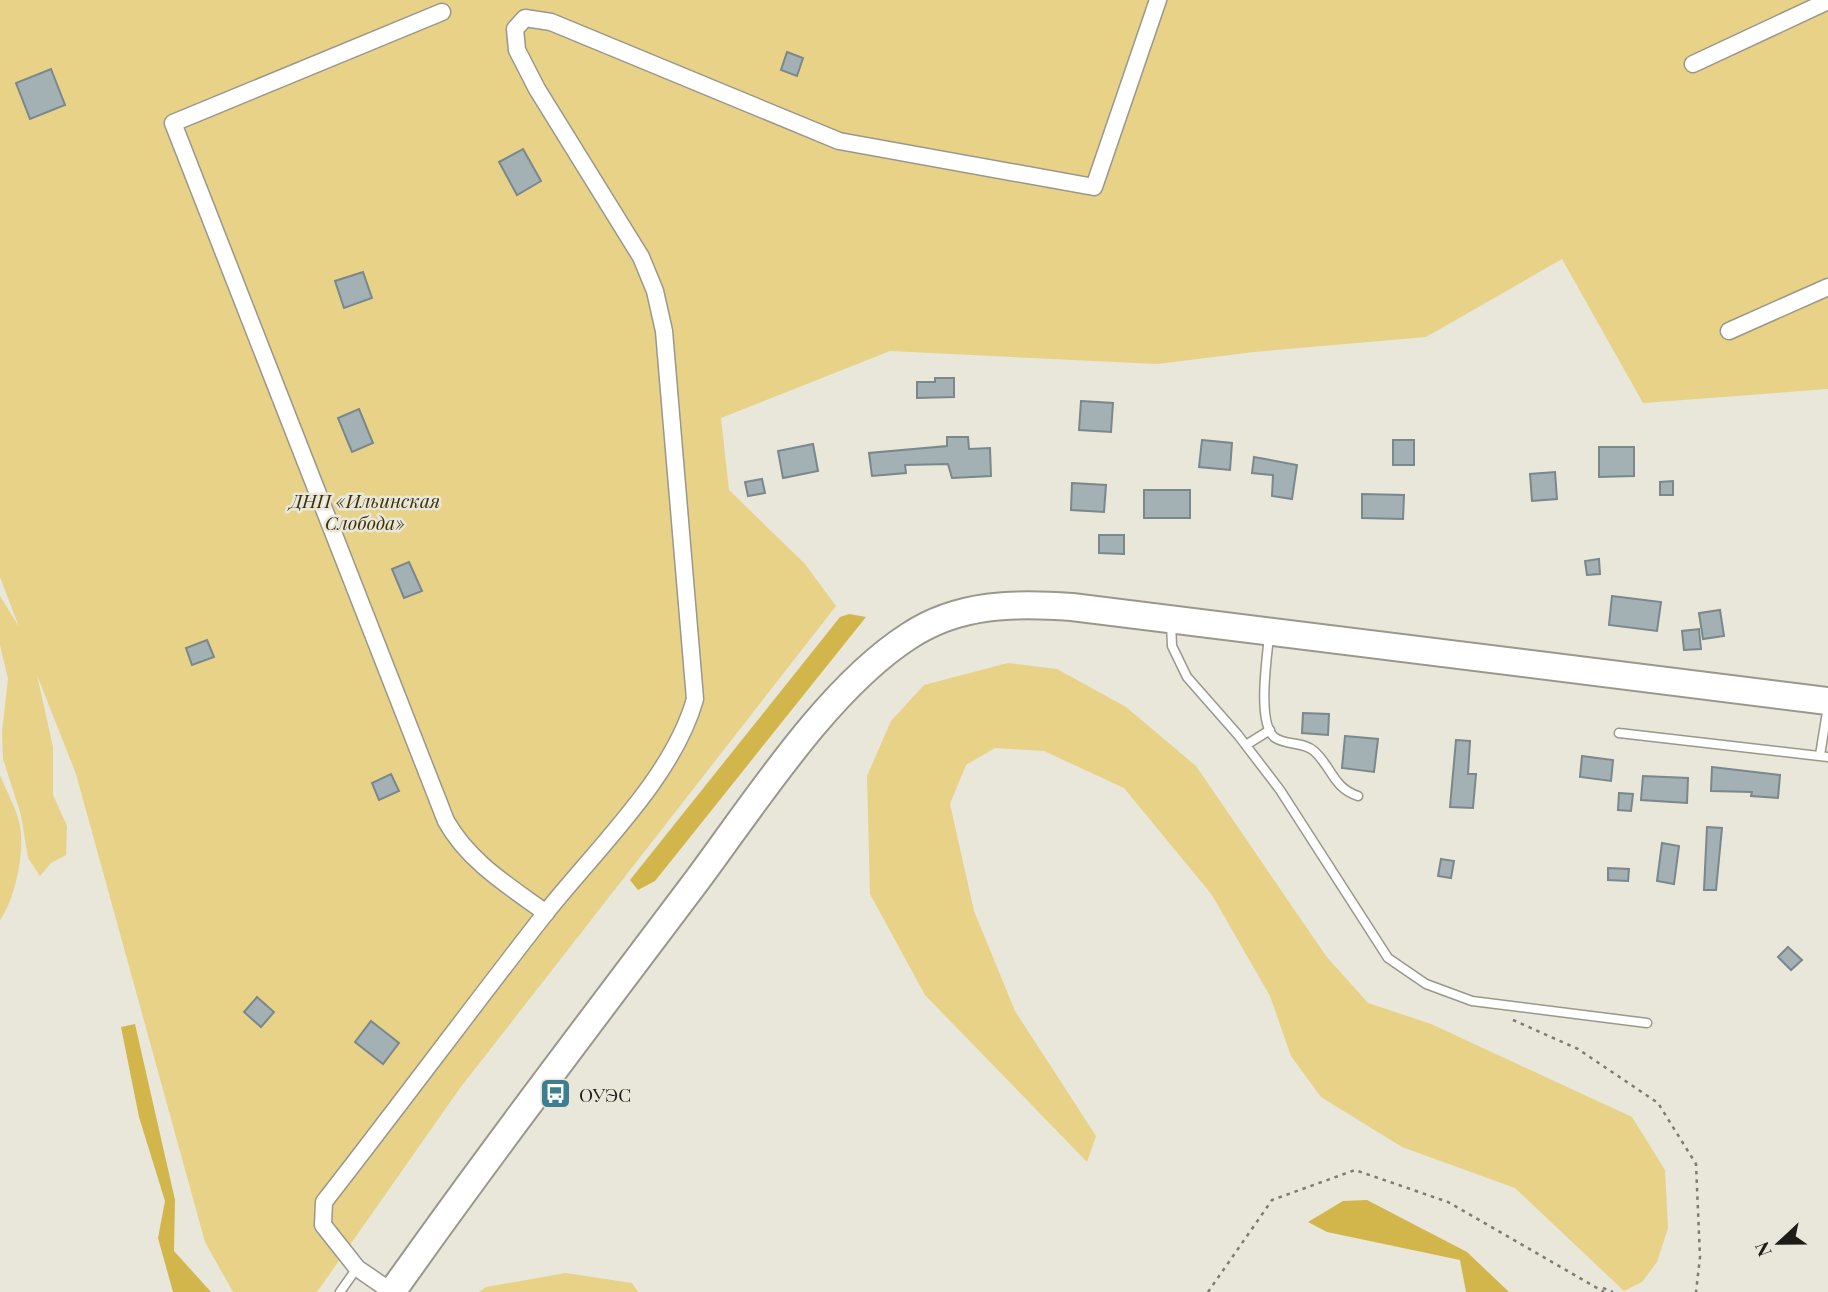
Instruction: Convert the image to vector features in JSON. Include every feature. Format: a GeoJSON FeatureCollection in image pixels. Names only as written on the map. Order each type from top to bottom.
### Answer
{"type":"FeatureCollection","features":[{"type":"Feature","properties":{"kind":"main road"},"geometry":{"type":"LineString","coordinates":[[392,1292],[446,1215],[830,706],[871,664],[925,626],[952,615],[988,607],[1046,605],[1828,702]]}},
{"type":"Feature","properties":{"kind":"street"},"geometry":{"type":"LineString","coordinates":[[392,1292],[357,1268],[323,1225],[324,1202],[546,913],[665,766],[687,727],[695,699],[664,331],[655,291],[641,257],[522,60],[517,50],[515,29],[525,18],[551,22],[839,141],[966,167],[1094,187],[1158,0]]}},
{"type":"Feature","properties":{"kind":"street"},"geometry":{"type":"LineString","coordinates":[[1693,64],[1828,1]]}},
{"type":"Feature","properties":{"kind":"street"},"geometry":{"type":"LineString","coordinates":[[442,12],[173,123],[446,821],[459,844],[474,860],[546,913]]}},
{"type":"Feature","properties":{"kind":"street"},"geometry":{"type":"LineString","coordinates":[[1728,331],[1828,287]]}},
{"type":"Feature","properties":{"kind":"lane"},"geometry":{"type":"LineString","coordinates":[[1171,620],[1172,646],[1178,662],[1192,684],[1246,744],[1312,838],[1388,958],[1413,976],[1472,1001],[1647,1023]]}},
{"type":"Feature","properties":{"kind":"lane"},"geometry":{"type":"LineString","coordinates":[[1269,633],[1265,677],[1266,723],[1277,739],[1304,744],[1314,750],[1337,785],[1345,792],[1358,796]]}},
{"type":"Feature","properties":{"kind":"lane"},"geometry":{"type":"LineString","coordinates":[[1619,733],[1824,756],[1828,702]]}},
{"type":"Feature","properties":{"kind":"lane"},"geometry":{"type":"LineString","coordinates":[[1246,744],[1270,730]]}},
{"type":"Feature","properties":{"kind":"lane"},"geometry":{"type":"LineString","coordinates":[[340,1292],[357,1268]]}},
{"type":"Feature","properties":{"kind":"path"},"geometry":{"type":"LineString","coordinates":[[1507,1017],[1578,1049],[1658,1102],[1696,1164],[1700,1256],[1696,1292]]}},
{"type":"Feature","properties":{"kind":"path"},"geometry":{"type":"LineString","coordinates":[[1208,1292],[1272,1200],[1355,1170],[1448,1202],[1580,1280],[1613,1292]]}},
{"type":"Feature","properties":{"kind":"path"},"geometry":{"type":"LineString","coordinates":[[1601,1287],[1604,1292]]}},
{"type":"Feature","properties":{"kind":"green space","name":"ДНП «Ильинская Слобода»"},"geometry":{"type":"Polygon","coordinates":[[[0,0],[1828,0],[1828,389],[1643,403],[1562,259],[1426,337],[1254,352],[1157,364],[890,351],[721,418],[729,490],[805,564],[836,606],[460,1088],[317,1292],[233,1292],[205,1242],[76,774],[37,675],[53,747],[53,795],[67,826],[66,855],[51,863],[40,876],[28,858],[21,815],[3,759],[2,732],[8,679],[0,645],[0,596],[19,627],[0,577],[0,0]]]}},
{"type":"Feature","properties":{"kind":"green space"},"geometry":{"type":"Polygon","coordinates":[[[1008,663],[1057,669],[1126,707],[1196,766],[1326,956],[1368,1003],[1431,1024],[1632,1117],[1665,1170],[1668,1228],[1657,1262],[1642,1282],[1624,1291],[1515,1188],[1402,1147],[1321,1097],[1291,1056],[1270,996],[1212,895],[1124,788],[1044,751],[995,748],[966,765],[950,804],[974,911],[1015,1011],[1096,1136],[1087,1162],[925,995],[870,894],[867,776],[891,721],[924,685],[1008,663]]]}},
{"type":"Feature","properties":{"kind":"green space"},"geometry":{"type":"Polygon","coordinates":[[[0,775],[20,826],[21,848],[14,888],[0,920],[0,775]]]}},
{"type":"Feature","properties":{"kind":"green space"},"geometry":{"type":"Polygon","coordinates":[[[566,1273],[632,1283],[638,1292],[479,1292],[486,1287],[566,1273]]]}},
{"type":"Feature","properties":{"kind":"shaded area"},"geometry":{"type":"Polygon","coordinates":[[[849,614],[866,617],[655,881],[638,890],[630,880],[840,617],[849,614]]]}},
{"type":"Feature","properties":{"kind":"shaded area"},"geometry":{"type":"Polygon","coordinates":[[[135,1024],[175,1200],[174,1251],[211,1292],[173,1292],[158,1238],[165,1201],[139,1117],[121,1027],[135,1024]]]}},
{"type":"Feature","properties":{"kind":"shaded area"},"geometry":{"type":"Polygon","coordinates":[[[1367,1200],[1467,1252],[1509,1292],[1466,1292],[1460,1260],[1327,1232],[1308,1222],[1343,1201],[1367,1200]]]}},
{"type":"Feature","properties":{"kind":"building"},"geometry":{"type":"Polygon","coordinates":[[[787,52],[803,58],[797,76],[781,70],[787,52]]]}},
{"type":"Feature","properties":{"kind":"building"},"geometry":{"type":"Polygon","coordinates":[[[51,69],[65,105],[30,119],[16,83],[51,69]]]}},
{"type":"Feature","properties":{"kind":"building"},"geometry":{"type":"Polygon","coordinates":[[[523,149],[541,181],[517,195],[499,162],[523,149]]]}},
{"type":"Feature","properties":{"kind":"building"},"geometry":{"type":"Polygon","coordinates":[[[363,272],[372,298],[344,308],[335,281],[363,272]]]}},
{"type":"Feature","properties":{"kind":"building"},"geometry":{"type":"Polygon","coordinates":[[[935,378],[954,378],[954,397],[917,398],[917,382],[935,382],[935,378]]]}},
{"type":"Feature","properties":{"kind":"building"},"geometry":{"type":"Polygon","coordinates":[[[1081,401],[1113,403],[1111,432],[1079,430],[1081,401]]]}},
{"type":"Feature","properties":{"kind":"building"},"geometry":{"type":"Polygon","coordinates":[[[359,409],[373,443],[352,452],[338,418],[359,409]]]}},
{"type":"Feature","properties":{"kind":"building"},"geometry":{"type":"Polygon","coordinates":[[[947,437],[968,437],[969,449],[990,448],[991,476],[952,478],[948,464],[905,465],[906,473],[872,476],[869,453],[947,446],[947,437]]]}},
{"type":"Feature","properties":{"kind":"building"},"geometry":{"type":"Polygon","coordinates":[[[1202,440],[1232,443],[1230,470],[1199,467],[1202,440]]]}},
{"type":"Feature","properties":{"kind":"building"},"geometry":{"type":"Polygon","coordinates":[[[1393,440],[1414,440],[1414,465],[1393,465],[1393,440]]]}},
{"type":"Feature","properties":{"kind":"building"},"geometry":{"type":"Polygon","coordinates":[[[813,444],[818,471],[783,478],[778,451],[813,444]]]}},
{"type":"Feature","properties":{"kind":"building"},"geometry":{"type":"Polygon","coordinates":[[[1599,447],[1634,447],[1634,476],[1599,477],[1599,447]]]}},
{"type":"Feature","properties":{"kind":"building"},"geometry":{"type":"Polygon","coordinates":[[[1254,457],[1297,465],[1292,499],[1272,496],[1273,475],[1252,473],[1254,457]]]}},
{"type":"Feature","properties":{"kind":"building"},"geometry":{"type":"Polygon","coordinates":[[[1555,472],[1557,499],[1532,501],[1530,474],[1555,472]]]}},
{"type":"Feature","properties":{"kind":"building"},"geometry":{"type":"Polygon","coordinates":[[[762,479],[765,493],[748,496],[745,482],[762,479]]]}},
{"type":"Feature","properties":{"kind":"building"},"geometry":{"type":"Polygon","coordinates":[[[1673,481],[1673,495],[1660,495],[1660,482],[1673,481]]]}},
{"type":"Feature","properties":{"kind":"building"},"geometry":{"type":"Polygon","coordinates":[[[1072,483],[1106,485],[1104,512],[1071,510],[1072,483]]]}},
{"type":"Feature","properties":{"kind":"building"},"geometry":{"type":"Polygon","coordinates":[[[1144,490],[1190,490],[1190,518],[1144,518],[1144,490]]]}},
{"type":"Feature","properties":{"kind":"building"},"geometry":{"type":"Polygon","coordinates":[[[1362,494],[1404,495],[1403,519],[1362,518],[1362,494]]]}},
{"type":"Feature","properties":{"kind":"building"},"geometry":{"type":"Polygon","coordinates":[[[1099,535],[1124,535],[1124,554],[1099,553],[1099,535]]]}},
{"type":"Feature","properties":{"kind":"building"},"geometry":{"type":"Polygon","coordinates":[[[1599,559],[1600,574],[1587,575],[1585,561],[1599,559]]]}},
{"type":"Feature","properties":{"kind":"building"},"geometry":{"type":"Polygon","coordinates":[[[409,562],[422,591],[404,598],[392,569],[409,562]]]}},
{"type":"Feature","properties":{"kind":"building"},"geometry":{"type":"Polygon","coordinates":[[[1612,596],[1661,602],[1657,631],[1609,625],[1612,596]]]}},
{"type":"Feature","properties":{"kind":"building"},"geometry":{"type":"Polygon","coordinates":[[[1720,610],[1724,636],[1703,639],[1699,613],[1720,610]]]}},
{"type":"Feature","properties":{"kind":"building"},"geometry":{"type":"Polygon","coordinates":[[[1699,629],[1701,649],[1684,650],[1682,631],[1699,629]]]}},
{"type":"Feature","properties":{"kind":"building"},"geometry":{"type":"Polygon","coordinates":[[[207,640],[214,657],[192,665],[186,648],[207,640]]]}},
{"type":"Feature","properties":{"kind":"building"},"geometry":{"type":"Polygon","coordinates":[[[1303,713],[1329,714],[1328,735],[1302,733],[1303,713]]]}},
{"type":"Feature","properties":{"kind":"building"},"geometry":{"type":"Polygon","coordinates":[[[1345,736],[1378,739],[1374,772],[1342,768],[1345,736]]]}},
{"type":"Feature","properties":{"kind":"building"},"geometry":{"type":"Polygon","coordinates":[[[1456,740],[1470,741],[1468,774],[1476,774],[1473,808],[1450,807],[1456,740]]]}},
{"type":"Feature","properties":{"kind":"building"},"geometry":{"type":"Polygon","coordinates":[[[1582,756],[1613,760],[1611,781],[1580,777],[1582,756]]]}},
{"type":"Feature","properties":{"kind":"building"},"geometry":{"type":"Polygon","coordinates":[[[1712,767],[1780,775],[1778,798],[1751,796],[1752,792],[1711,791],[1712,767]]]}},
{"type":"Feature","properties":{"kind":"building"},"geometry":{"type":"Polygon","coordinates":[[[391,774],[399,791],[379,800],[372,783],[391,774]]]}},
{"type":"Feature","properties":{"kind":"building"},"geometry":{"type":"Polygon","coordinates":[[[1643,776],[1688,778],[1687,803],[1641,800],[1643,776]]]}},
{"type":"Feature","properties":{"kind":"building"},"geometry":{"type":"Polygon","coordinates":[[[1619,793],[1633,794],[1631,811],[1618,810],[1619,793]]]}},
{"type":"Feature","properties":{"kind":"building"},"geometry":{"type":"Polygon","coordinates":[[[1707,827],[1722,828],[1716,890],[1704,890],[1707,827]]]}},
{"type":"Feature","properties":{"kind":"building"},"geometry":{"type":"Polygon","coordinates":[[[1662,843],[1679,846],[1674,884],[1657,881],[1662,843]]]}},
{"type":"Feature","properties":{"kind":"building"},"geometry":{"type":"Polygon","coordinates":[[[1441,859],[1454,861],[1451,878],[1438,876],[1441,859]]]}},
{"type":"Feature","properties":{"kind":"building"},"geometry":{"type":"Polygon","coordinates":[[[1608,868],[1629,869],[1628,881],[1608,880],[1608,868]]]}},
{"type":"Feature","properties":{"kind":"building"},"geometry":{"type":"Polygon","coordinates":[[[1788,947],[1802,960],[1791,970],[1778,957],[1788,947]]]}},
{"type":"Feature","properties":{"kind":"building"},"geometry":{"type":"Polygon","coordinates":[[[257,997],[274,1012],[261,1027],[244,1012],[257,997]]]}},
{"type":"Feature","properties":{"kind":"building"},"geometry":{"type":"Polygon","coordinates":[[[371,1021],[399,1043],[383,1064],[355,1042],[371,1021]]]}},
{"type":"Feature","properties":{"kind":"place","name":"ОУЭС"},"geometry":{"type":"Point","coordinates":[556,1094]}}]}
